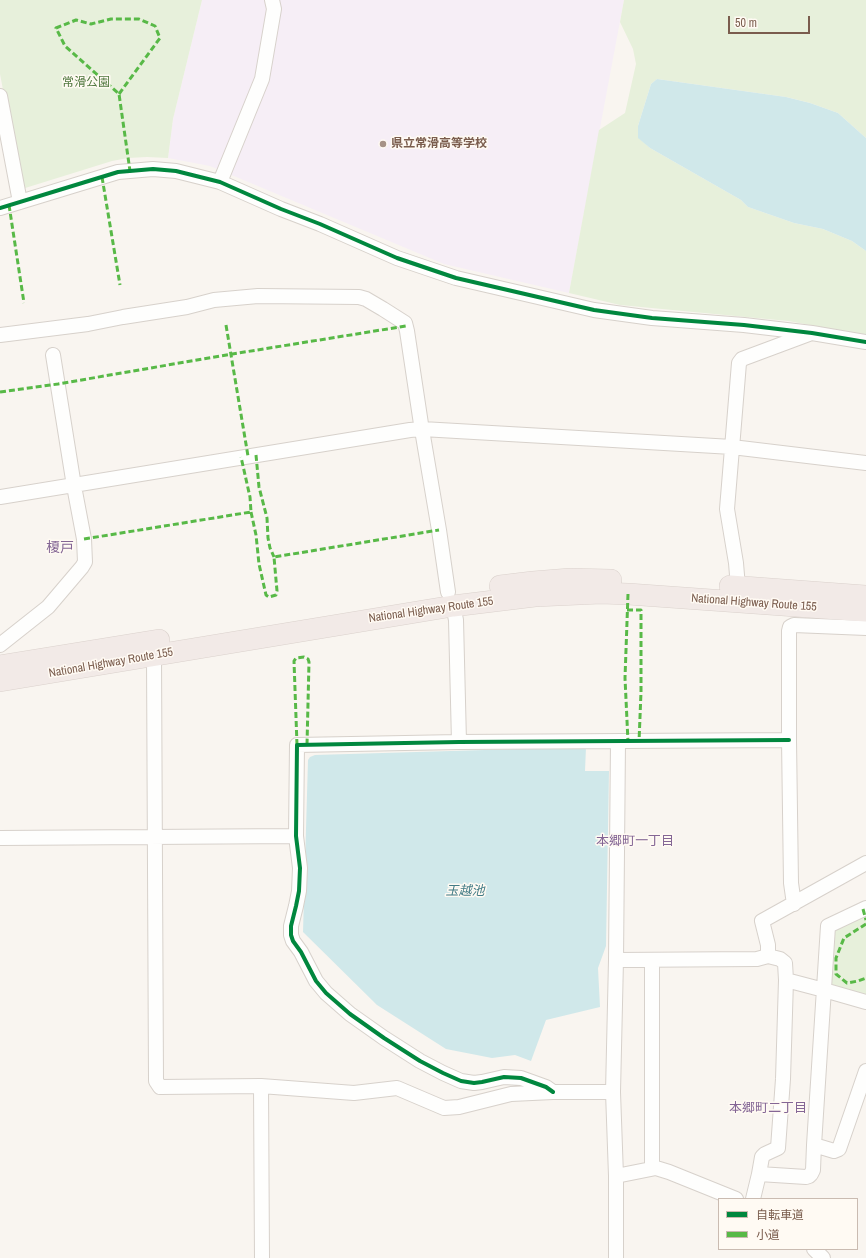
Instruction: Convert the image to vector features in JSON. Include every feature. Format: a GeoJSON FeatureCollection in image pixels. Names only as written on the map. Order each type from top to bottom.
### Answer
{"type":"FeatureCollection","features":[{"type":"Feature","properties":{"kind":"highway","name":"National Highway Route 155"},"geometry":{"type":"LineString","coordinates":[[0,681],[154,656],[533,582],[570,579],[627,580],[866,596]]}},
{"type":"Feature","properties":{"kind":"highway","name":"National Highway Route 155"},"geometry":{"type":"LineString","coordinates":[[0,666],[451,599],[601,593],[679,597],[866,611]]}},
{"type":"Feature","properties":{"kind":"street"},"geometry":{"type":"LineString","coordinates":[[220,182],[262,79],[274,9],[272,0]]}},
{"type":"Feature","properties":{"kind":"street"},"geometry":{"type":"LineString","coordinates":[[0,96],[20,202]]}},
{"type":"Feature","properties":{"kind":"street"},"geometry":{"type":"LineString","coordinates":[[0,208],[118,172],[153,169],[176,171],[220,182],[397,258],[456,278],[594,310],[652,318],[744,325],[812,333],[866,342]]}},
{"type":"Feature","properties":{"kind":"street"},"geometry":{"type":"LineString","coordinates":[[0,335],[88,324],[187,307],[214,300],[258,296],[359,297],[377,305],[405,323],[451,599],[456,620],[459,742]]}},
{"type":"Feature","properties":{"kind":"street"},"geometry":{"type":"LineString","coordinates":[[738,587],[736,563],[727,509],[740,361],[812,333]]}},
{"type":"Feature","properties":{"kind":"street"},"geometry":{"type":"LineString","coordinates":[[0,645],[48,607],[86,562],[84,539],[53,355]]}},
{"type":"Feature","properties":{"kind":"street"},"geometry":{"type":"LineString","coordinates":[[0,497],[422,429],[732,447],[866,463]]}},
{"type":"Feature","properties":{"kind":"street"},"geometry":{"type":"LineString","coordinates":[[794,904],[791,883],[789,740],[790,627],[794,625],[866,628]]}},
{"type":"Feature","properties":{"kind":"street"},"geometry":{"type":"LineString","coordinates":[[154,656],[156,1082],[160,1087],[261,1086],[354,1093],[396,1088],[444,1108],[459,1107],[511,1094],[613,1092]]}},
{"type":"Feature","properties":{"kind":"street"},"geometry":{"type":"LineString","coordinates":[[553,1092],[546,1087],[521,1078],[504,1077],[474,1083],[461,1081],[420,1061],[384,1038],[350,1014],[326,993],[316,981],[301,952],[293,941],[290,926],[299,891],[300,868],[296,836],[298,745],[459,742],[789,740]]}},
{"type":"Feature","properties":{"kind":"street"},"geometry":{"type":"LineString","coordinates":[[616,1258],[616,1176],[613,1092],[618,742]]}},
{"type":"Feature","properties":{"kind":"street"},"geometry":{"type":"LineString","coordinates":[[0,838],[296,836]]}},
{"type":"Feature","properties":{"kind":"street"},"geometry":{"type":"LineString","coordinates":[[768,956],[768,945],[762,921],[866,864]]}},
{"type":"Feature","properties":{"kind":"street"},"geometry":{"type":"LineString","coordinates":[[759,1174],[806,1177],[811,1174],[828,926],[866,908]]}},
{"type":"Feature","properties":{"kind":"street"},"geometry":{"type":"LineString","coordinates":[[616,960],[757,958],[768,956],[780,959],[785,963],[786,980],[783,1079],[778,1148],[762,1157],[753,1198]]}},
{"type":"Feature","properties":{"kind":"street"},"geometry":{"type":"LineString","coordinates":[[652,960],[652,1168]]}},
{"type":"Feature","properties":{"kind":"street"},"geometry":{"type":"LineString","coordinates":[[786,980],[866,1002]]}},
{"type":"Feature","properties":{"kind":"street"},"geometry":{"type":"LineString","coordinates":[[814,1145],[834,1151],[840,1149],[866,1071]]}},
{"type":"Feature","properties":{"kind":"street"},"geometry":{"type":"LineString","coordinates":[[261,1086],[262,1258]]}},
{"type":"Feature","properties":{"kind":"street"},"geometry":{"type":"LineString","coordinates":[[616,1176],[652,1168],[662,1169],[734,1198]]}},
{"type":"Feature","properties":{"kind":"street"},"geometry":{"type":"LineString","coordinates":[[815,1250],[823,1258]]}},
{"type":"Feature","properties":{"kind":"shaded area","name":"県立常滑高等学校"},"geometry":{"type":"Polygon","coordinates":[[[202,0],[624,0],[569,293],[444,264],[210,166],[168,158],[173,119],[202,0]]]}},
{"type":"Feature","properties":{"kind":"green space","name":"常滑公園"},"geometry":{"type":"Polygon","coordinates":[[[0,0],[202,0],[173,119],[168,158],[128,158],[112,161],[22,189],[0,74],[0,0]]]}},
{"type":"Feature","properties":{"kind":"green space"},"geometry":{"type":"Polygon","coordinates":[[[624,0],[866,0],[866,138],[838,113],[810,103],[786,97],[657,79],[651,84],[638,126],[638,137],[650,148],[741,200],[748,207],[794,223],[823,229],[852,241],[866,251],[866,335],[788,321],[620,305],[569,293],[599,130],[625,113],[636,64],[633,49],[620,22],[624,0]]]}},
{"type":"Feature","properties":{"kind":"green space"},"geometry":{"type":"Polygon","coordinates":[[[866,912],[866,997],[832,988],[829,983],[832,933],[836,929],[866,912]]]}},
{"type":"Feature","properties":{"kind":"water"},"geometry":{"type":"Polygon","coordinates":[[[657,79],[786,97],[810,103],[838,113],[866,138],[866,251],[852,241],[823,229],[794,223],[748,207],[741,200],[650,148],[638,138],[638,126],[651,84],[657,79]]]}},
{"type":"Feature","properties":{"kind":"water","name":"玉越池"},"geometry":{"type":"Polygon","coordinates":[[[586,747],[585,771],[609,771],[606,946],[598,968],[600,1007],[546,1020],[531,1061],[515,1055],[492,1058],[446,1049],[377,1005],[303,932],[308,760],[310,757],[315,755],[586,747]]]}},
{"type":"Feature","properties":{"kind":"marked path"},"geometry":{"type":"LineString","coordinates":[[119,94],[160,38],[155,26],[139,19],[111,19],[91,24],[76,20],[56,28],[65,46],[119,94],[130,171]]}},
{"type":"Feature","properties":{"kind":"marked path"},"geometry":{"type":"LineString","coordinates":[[102,177],[120,285]]}},
{"type":"Feature","properties":{"kind":"marked path"},"geometry":{"type":"LineString","coordinates":[[9,205],[24,303]]}},
{"type":"Feature","properties":{"kind":"marked path"},"geometry":{"type":"LineString","coordinates":[[226,325],[248,456]]}},
{"type":"Feature","properties":{"kind":"marked path"},"geometry":{"type":"LineString","coordinates":[[0,392],[58,384],[406,326]]}},
{"type":"Feature","properties":{"kind":"marked path"},"geometry":{"type":"LineString","coordinates":[[256,455],[259,487],[267,518],[270,548],[274,557]]}},
{"type":"Feature","properties":{"kind":"marked path"},"geometry":{"type":"LineString","coordinates":[[84,539],[251,512],[250,497],[241,457]]}},
{"type":"Feature","properties":{"kind":"marked path"},"geometry":{"type":"LineString","coordinates":[[251,512],[256,535],[259,564],[266,595],[269,597],[276,595],[277,591],[274,557],[439,530]]}},
{"type":"Feature","properties":{"kind":"marked path"},"geometry":{"type":"LineString","coordinates":[[628,594],[625,678],[628,742]]}},
{"type":"Feature","properties":{"kind":"marked path"},"geometry":{"type":"LineString","coordinates":[[627,610],[641,610],[641,692],[639,742]]}},
{"type":"Feature","properties":{"kind":"marked path"},"geometry":{"type":"LineString","coordinates":[[297,745],[294,661],[296,658],[304,657],[308,659],[309,662],[307,745]]}},
{"type":"Feature","properties":{"kind":"marked path"},"geometry":{"type":"LineString","coordinates":[[863,909],[866,920]]}},
{"type":"Feature","properties":{"kind":"marked path"},"geometry":{"type":"LineString","coordinates":[[866,924],[844,938],[836,958],[836,974],[847,983],[866,978]]}},
{"type":"Feature","properties":{"kind":"cycle path"},"geometry":{"type":"LineString","coordinates":[[0,208],[118,172],[153,169],[176,171],[220,182],[397,258],[456,278],[594,310],[652,318],[744,325],[812,333],[866,342]]}},
{"type":"Feature","properties":{"kind":"cycle path"},"geometry":{"type":"LineString","coordinates":[[553,1092],[546,1087],[521,1078],[504,1077],[474,1083],[461,1081],[443,1073],[420,1061],[350,1014],[326,993],[316,981],[291,935],[291,926],[299,891],[300,868],[296,836],[297,745],[459,742],[789,740]]}},
{"type":"Feature","properties":{"kind":"place","name":"県立常滑高等学校"},"geometry":{"type":"Point","coordinates":[383,144]}},
{"type":"Feature","properties":{"kind":"district","name":"榎戸"},"geometry":{"type":"Point","coordinates":[60,548]}},
{"type":"Feature","properties":{"kind":"district","name":"本郷町一丁目"},"geometry":{"type":"Point","coordinates":[635,842]}},
{"type":"Feature","properties":{"kind":"district","name":"本郷町二丁目"},"geometry":{"type":"Point","coordinates":[768,1109]}}]}
